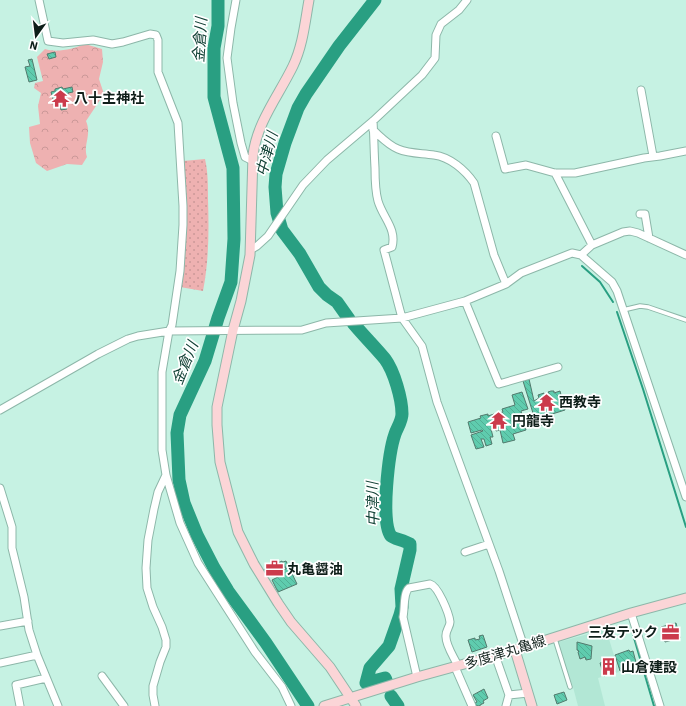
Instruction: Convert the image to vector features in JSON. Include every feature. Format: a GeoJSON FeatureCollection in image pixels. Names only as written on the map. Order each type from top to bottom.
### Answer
{"type":"FeatureCollection","features":[{"type":"Feature","properties":{"kind":"street"},"geometry":{"type":"LineString","coordinates":[[39,0],[48,41],[63,43],[93,40],[112,44],[150,34],[156,35],[158,40],[158,72],[178,123],[184,225],[180,271],[172,325],[169,331],[162,372],[162,450],[166,475],[180,523],[198,563],[255,652],[279,682],[292,706]]}},
{"type":"Feature","properties":{"kind":"street"},"geometry":{"type":"LineString","coordinates":[[236,0],[230,28],[227,58],[233,103],[241,142],[245,157],[253,161]]}},
{"type":"Feature","properties":{"kind":"street"},"geometry":{"type":"LineString","coordinates":[[309,0],[298,53],[294,64],[254,142],[250,250],[246,280],[230,330],[217,407],[216,425],[220,462],[238,532],[254,564],[278,603],[291,622],[330,667],[354,702]]}},
{"type":"Feature","properties":{"kind":"street"},"geometry":{"type":"LineString","coordinates":[[250,250],[268,236],[303,185],[327,160],[373,121],[422,75],[435,58],[436,35],[441,24],[459,10],[467,0]]}},
{"type":"Feature","properties":{"kind":"street"},"geometry":{"type":"LineString","coordinates":[[641,90],[653,156]]}},
{"type":"Feature","properties":{"kind":"street"},"geometry":{"type":"LineString","coordinates":[[373,121],[375,188],[378,202],[384,217],[393,231],[394,239],[392,247],[384,250],[402,318],[422,346],[437,402],[499,571],[532,706]]}},
{"type":"Feature","properties":{"kind":"street"},"geometry":{"type":"LineString","coordinates":[[374,130],[389,144],[398,149],[410,153],[436,155],[462,168],[474,183],[494,255],[506,284]]}},
{"type":"Feature","properties":{"kind":"street"},"geometry":{"type":"LineString","coordinates":[[496,136],[505,169],[526,165],[555,173],[575,173],[653,156],[686,151]]}},
{"type":"Feature","properties":{"kind":"street"},"geometry":{"type":"LineString","coordinates":[[555,173],[592,244]]}},
{"type":"Feature","properties":{"kind":"street"},"geometry":{"type":"LineString","coordinates":[[640,214],[645,214],[649,238]]}},
{"type":"Feature","properties":{"kind":"street"},"geometry":{"type":"LineString","coordinates":[[581,255],[592,244],[623,232],[630,231],[649,238],[686,256]]}},
{"type":"Feature","properties":{"kind":"street"},"geometry":{"type":"LineString","coordinates":[[0,410],[98,354],[128,339],[138,336],[169,331],[302,330],[326,323],[402,318],[465,301],[506,284],[521,273],[572,253],[581,255],[612,282],[617,291],[686,497]]}},
{"type":"Feature","properties":{"kind":"street"},"geometry":{"type":"LineString","coordinates":[[465,301],[499,384],[558,367]]}},
{"type":"Feature","properties":{"kind":"street"},"geometry":{"type":"LineString","coordinates":[[154,706],[154,686],[160,662],[166,647],[166,640],[153,608],[147,588],[146,568],[148,540],[157,497],[166,475]]}},
{"type":"Feature","properties":{"kind":"street"},"geometry":{"type":"LineString","coordinates":[[0,488],[12,527],[12,548],[37,655],[58,706]]}},
{"type":"Feature","properties":{"kind":"street"},"geometry":{"type":"LineString","coordinates":[[465,552],[489,544]]}},
{"type":"Feature","properties":{"kind":"street"},"geometry":{"type":"LineString","coordinates":[[417,677],[403,617],[405,608],[405,594],[409,588],[432,584],[436,588],[447,612],[450,623],[446,637],[472,706]]}},
{"type":"Feature","properties":{"kind":"street","name":"多度津丸亀線"},"geometry":{"type":"LineString","coordinates":[[324,706],[354,702],[417,677],[686,598]]}},
{"type":"Feature","properties":{"kind":"street"},"geometry":{"type":"LineString","coordinates":[[632,613],[660,706]]}},
{"type":"Feature","properties":{"kind":"street"},"geometry":{"type":"LineString","coordinates":[[0,626],[28,621]]}},
{"type":"Feature","properties":{"kind":"street"},"geometry":{"type":"LineString","coordinates":[[0,663],[37,655]]}},
{"type":"Feature","properties":{"kind":"street"},"geometry":{"type":"LineString","coordinates":[[495,655],[509,695],[506,706]]}},
{"type":"Feature","properties":{"kind":"street"},"geometry":{"type":"LineString","coordinates":[[102,676],[124,706]]}},
{"type":"Feature","properties":{"kind":"street"},"geometry":{"type":"LineString","coordinates":[[20,706],[16,685],[46,678]]}},
{"type":"Feature","properties":{"kind":"street"},"geometry":{"type":"LineString","coordinates":[[509,695],[528,693]]}},
{"type":"Feature","properties":{"kind":"lane"},"geometry":{"type":"LineString","coordinates":[[623,310],[640,306],[648,307],[686,320]]}},
{"type":"Feature","properties":{"kind":"lane"},"geometry":{"type":"LineString","coordinates":[[554,636],[570,687]]}},
{"type":"Feature","properties":{"kind":"shaded area"},"geometry":{"type":"Polygon","coordinates":[[[606,629],[619,672],[598,678],[605,706],[578,706],[558,645],[559,642],[606,629]]]}},
{"type":"Feature","properties":{"kind":"green space"},"geometry":{"type":"Polygon","coordinates":[[[85,44],[102,49],[103,62],[99,79],[104,94],[86,121],[88,126],[86,148],[87,157],[82,165],[67,164],[47,171],[36,163],[30,143],[29,127],[40,124],[38,106],[41,93],[34,88],[35,83],[43,81],[37,57],[45,49],[55,51],[65,50],[85,44]]]}},
{"type":"Feature","properties":{"kind":"green space"},"geometry":{"type":"Polygon","coordinates":[[[205,159],[208,179],[208,234],[203,291],[180,287],[184,255],[185,224],[183,161],[205,159]]]}},
{"type":"Feature","properties":{"kind":"building"},"geometry":{"type":"Polygon","coordinates":[[[55,52],[56,57],[49,59],[47,54],[55,52]]]}},
{"type":"Feature","properties":{"kind":"building"},"geometry":{"type":"Polygon","coordinates":[[[32,59],[37,80],[29,82],[25,67],[30,66],[28,60],[32,59]]]}},
{"type":"Feature","properties":{"kind":"building","name":"八十主神社"},"geometry":{"type":"Polygon","coordinates":[[[62,87],[63,89],[72,87],[73,92],[64,96],[67,109],[61,110],[58,98],[53,99],[51,92],[62,87]]]}},
{"type":"Feature","properties":{"kind":"building","name":"西教寺"},"geometry":{"type":"Polygon","coordinates":[[[529,379],[534,401],[539,398],[538,395],[544,393],[544,395],[549,394],[548,392],[551,391],[554,391],[554,393],[560,391],[565,410],[549,415],[551,421],[542,423],[543,425],[537,426],[523,381],[529,379]]]}},
{"type":"Feature","properties":{"kind":"building","name":"円龍寺"},"geometry":{"type":"Polygon","coordinates":[[[522,392],[528,409],[521,411],[526,430],[513,434],[515,440],[503,443],[500,430],[496,431],[495,428],[491,429],[493,437],[490,437],[492,444],[486,446],[484,439],[481,439],[484,447],[476,449],[471,435],[483,431],[471,433],[468,422],[488,414],[488,416],[494,414],[496,419],[501,417],[499,413],[503,412],[502,409],[515,405],[512,395],[522,392]]]}},
{"type":"Feature","properties":{"kind":"building"},"geometry":{"type":"Polygon","coordinates":[[[282,561],[285,567],[266,576],[263,570],[282,561]]]}},
{"type":"Feature","properties":{"kind":"building"},"geometry":{"type":"Polygon","coordinates":[[[286,561],[297,584],[278,592],[272,580],[282,575],[280,571],[286,569],[283,562],[286,561]]]}},
{"type":"Feature","properties":{"kind":"building","name":"三友テック"},"geometry":{"type":"Polygon","coordinates":[[[676,623],[680,638],[665,642],[661,627],[676,623]]]}},
{"type":"Feature","properties":{"kind":"building"},"geometry":{"type":"Polygon","coordinates":[[[483,635],[487,647],[472,652],[468,640],[475,638],[475,640],[480,639],[479,636],[483,635]]]}},
{"type":"Feature","properties":{"kind":"building"},"geometry":{"type":"Polygon","coordinates":[[[577,642],[592,646],[591,659],[586,660],[585,657],[580,659],[579,651],[577,650],[577,642]]]}},
{"type":"Feature","properties":{"kind":"building"},"geometry":{"type":"Polygon","coordinates":[[[629,650],[630,652],[633,651],[637,666],[620,671],[615,655],[629,650]]]}},
{"type":"Feature","properties":{"kind":"building","name":"山倉建設"},"geometry":{"type":"Polygon","coordinates":[[[614,660],[615,672],[604,676],[600,663],[604,662],[605,664],[614,660]]]}},
{"type":"Feature","properties":{"kind":"building"},"geometry":{"type":"Polygon","coordinates":[[[484,689],[488,698],[483,701],[484,703],[480,706],[476,706],[475,703],[477,702],[473,695],[484,689]]]}},
{"type":"Feature","properties":{"kind":"building"},"geometry":{"type":"Polygon","coordinates":[[[564,692],[567,700],[557,704],[554,695],[564,692]]]}},
{"type":"Feature","properties":{"kind":"waterway","name":"金倉川"},"geometry":{"type":"LineString","coordinates":[[218,0],[218,26],[214,48],[214,97],[233,168],[234,239],[231,282],[205,361],[180,415],[177,433],[179,480],[184,503],[197,535],[214,568],[228,591],[266,643],[308,706]]}},
{"type":"Feature","properties":{"kind":"waterway","name":"中津川"},"geometry":{"type":"LineString","coordinates":[[349,319],[337,302],[319,287],[300,254],[282,230],[277,213],[275,187],[276,174],[285,143],[298,108],[339,46],[375,0]]}},
{"type":"Feature","properties":{"kind":"waterway"},"geometry":{"type":"LineString","coordinates":[[582,266],[600,282],[613,302]]}},
{"type":"Feature","properties":{"kind":"waterway"},"geometry":{"type":"LineString","coordinates":[[617,312],[643,389],[686,527]]}},
{"type":"Feature","properties":{"kind":"waterway","name":"中津川"},"geometry":{"type":"LineString","coordinates":[[353,323],[388,364],[397,385],[402,408],[401,419],[395,434],[390,455],[386,517],[391,536],[410,544],[410,550],[401,589],[402,607],[400,615],[389,646],[370,668],[366,683],[385,678],[386,680]]}},
{"type":"Feature","properties":{"kind":"waterway"},"geometry":{"type":"LineString","coordinates":[[632,631],[654,706]]}},
{"type":"Feature","properties":{"kind":"waterway","name":"中津川"},"geometry":{"type":"LineString","coordinates":[[391,696],[398,706]]}},
{"type":"Feature","properties":{"kind":"place","name":"八十主神社"},"geometry":{"type":"Point","coordinates":[61,98]}},
{"type":"Feature","properties":{"kind":"place","name":"西教寺"},"geometry":{"type":"Point","coordinates":[546,402]}},
{"type":"Feature","properties":{"kind":"place","name":"円龍寺"},"geometry":{"type":"Point","coordinates":[499,421]}},
{"type":"Feature","properties":{"kind":"place","name":"丸亀醤油"},"geometry":{"type":"Point","coordinates":[274,569]}},
{"type":"Feature","properties":{"kind":"place","name":"三友テック"},"geometry":{"type":"Point","coordinates":[671,632]}},
{"type":"Feature","properties":{"kind":"place","name":"山倉建設"},"geometry":{"type":"Point","coordinates":[608,667]}}]}
